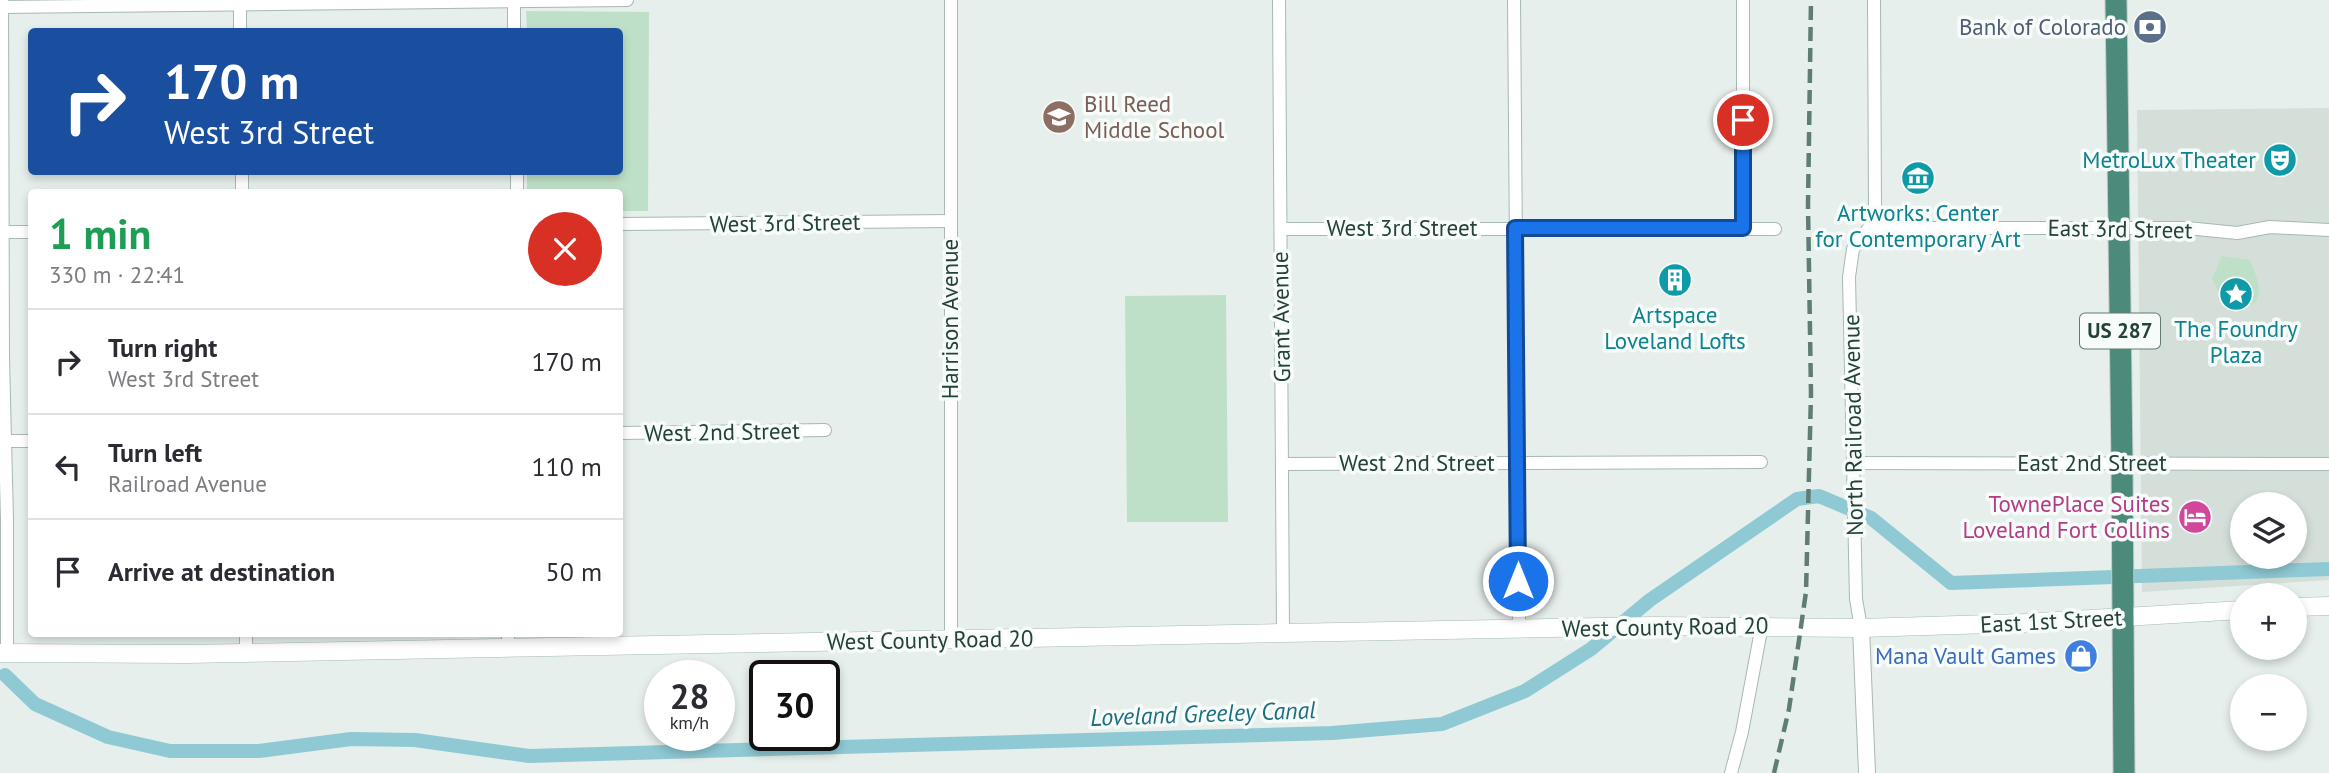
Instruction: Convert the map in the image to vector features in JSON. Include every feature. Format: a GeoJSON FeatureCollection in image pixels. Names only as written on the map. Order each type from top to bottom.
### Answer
{"type":"FeatureCollection","features":[{"type":"Feature","properties":{"kind":"highway","name":"US 287"},"geometry":{"type":"LineString","coordinates":[[2116,0],[2123,773]]}},
{"type":"Feature","properties":{"kind":"main road"},"geometry":{"type":"LineString","coordinates":[[2307,607],[2329,606]]}},
{"type":"Feature","properties":{"kind":"main road","name":"East 1st Street"},"geometry":{"type":"LineString","coordinates":[[1861,628],[2121,618],[2230,611]]}},
{"type":"Feature","properties":{"kind":"main road","name":"West County Road 20"},"geometry":{"type":"LineString","coordinates":[[4,653],[246,653],[508,641],[1008,639],[1570,629],[1652,625],[1861,628]]}},
{"type":"Feature","properties":{"kind":"street"},"geometry":{"type":"LineString","coordinates":[[4,653],[1,5],[627,0]]}},
{"type":"Feature","properties":{"kind":"street","name":"Harrison Avenue"},"geometry":{"type":"LineString","coordinates":[[951,0],[951,638]]}},
{"type":"Feature","properties":{"kind":"street","name":"Grant Avenue"},"geometry":{"type":"LineString","coordinates":[[1279,0],[1283,633]]}},
{"type":"Feature","properties":{"kind":"street"},"geometry":{"type":"LineString","coordinates":[[1514,0],[1519,629]]}},
{"type":"Feature","properties":{"kind":"street"},"geometry":{"type":"LineString","coordinates":[[1742,0],[1743,228]]}},
{"type":"Feature","properties":{"kind":"street"},"geometry":{"type":"LineString","coordinates":[[1869,228],[1875,208],[1874,0]]}},
{"type":"Feature","properties":{"kind":"street"},"geometry":{"type":"LineString","coordinates":[[514,1],[514,28]]}},
{"type":"Feature","properties":{"kind":"street"},"geometry":{"type":"LineString","coordinates":[[240,3],[240,28]]}},
{"type":"Feature","properties":{"kind":"street","name":"West 3rd Street"},"geometry":{"type":"LineString","coordinates":[[623,224],[950,221]]}},
{"type":"Feature","properties":{"kind":"street","name":"East 3rd Street"},"geometry":{"type":"LineString","coordinates":[[1869,228],[2187,228],[2237,233],[2270,227],[2329,230]]}},
{"type":"Feature","properties":{"kind":"street","name":"North Railroad Avenue"},"geometry":{"type":"LineString","coordinates":[[1861,628],[1856,599],[1849,277],[1853,249],[1869,228]]}},
{"type":"Feature","properties":{"kind":"street","name":"West 3rd Street"},"geometry":{"type":"LineString","coordinates":[[1281,229],[1775,229]]}},
{"type":"Feature","properties":{"kind":"street"},"geometry":{"type":"LineString","coordinates":[[4,232],[28,232]]}},
{"type":"Feature","properties":{"kind":"street","name":"West 2nd Street"},"geometry":{"type":"LineString","coordinates":[[623,433],[825,430]]}},
{"type":"Feature","properties":{"kind":"street"},"geometry":{"type":"LineString","coordinates":[[4,442],[28,441]]}},
{"type":"Feature","properties":{"kind":"street","name":"West 2nd Street"},"geometry":{"type":"LineString","coordinates":[[1283,464],[1761,462]]}},
{"type":"Feature","properties":{"kind":"street","name":"East 2nd Street"},"geometry":{"type":"LineString","coordinates":[[1854,463],[2329,464]]}},
{"type":"Feature","properties":{"kind":"street"},"geometry":{"type":"LineString","coordinates":[[1731,773],[1742,732],[1762,625]]}},
{"type":"Feature","properties":{"kind":"street"},"geometry":{"type":"LineString","coordinates":[[1861,628],[1867,773]]}},
{"type":"Feature","properties":{"kind":"street"},"geometry":{"type":"LineString","coordinates":[[246,637],[246,653]]}},
{"type":"Feature","properties":{"kind":"shaded area"},"geometry":{"type":"Polygon","coordinates":[[[2329,108],[2329,580],[2230,583],[2230,586],[2142,592],[2137,110],[2329,108]]]}},
{"type":"Feature","properties":{"kind":"green space"},"geometry":{"type":"Polygon","coordinates":[[[526,11],[649,12],[648,211],[623,211],[623,189],[527,189],[527,175],[623,175],[623,28],[527,28],[526,11]]]}},
{"type":"Feature","properties":{"kind":"green space"},"geometry":{"type":"Polygon","coordinates":[[[2222,256],[2250,260],[2259,288],[2254,304],[2227,308],[2212,279],[2222,256]]]}},
{"type":"Feature","properties":{"kind":"green space"},"geometry":{"type":"Polygon","coordinates":[[[1226,295],[1228,522],[1127,522],[1125,296],[1226,295]]]}},
{"type":"Feature","properties":{"kind":"waterway","name":"Loveland Greeley Canal"},"geometry":{"type":"LineString","coordinates":[[5,675],[35,704],[108,737],[170,751],[259,751],[351,739],[415,740],[529,756],[1332,733],[1442,724],[1525,691],[1591,649],[1650,600],[1797,499],[1819,496],[1871,518],[1951,583],[2329,569]]}},
{"type":"Feature","properties":{"kind":"railway"},"geometry":{"type":"LineString","coordinates":[[1774,773],[1789,709],[1806,592],[1811,394],[1808,206],[1811,0]]}},
{"type":"Feature","properties":{"kind":"place","name":"Bank of Colorado"},"geometry":{"type":"Point","coordinates":[2150,27]}},
{"type":"Feature","properties":{"kind":"place","name":"Bill Reed Middle School"},"geometry":{"type":"Point","coordinates":[1059,117]}},
{"type":"Feature","properties":{"kind":"place","name":"MetroLux Theater"},"geometry":{"type":"Point","coordinates":[2280,160]}},
{"type":"Feature","properties":{"kind":"place","name":"Artworks: Center for Contemporary Art"},"geometry":{"type":"Point","coordinates":[1918,178]}},
{"type":"Feature","properties":{"kind":"place","name":"Artspace Loveland Lofts"},"geometry":{"type":"Point","coordinates":[1675,280]}},
{"type":"Feature","properties":{"kind":"place","name":"The Foundry Plaza"},"geometry":{"type":"Point","coordinates":[2236,294]}},
{"type":"Feature","properties":{"kind":"place","name":"TownePlace Suites Loveland Fort Collins"},"geometry":{"type":"Point","coordinates":[2195,517]}},
{"type":"Feature","properties":{"kind":"place","name":"Mana Vault Games"},"geometry":{"type":"Point","coordinates":[2081,656]}},
{"type":"Feature","properties":{"kind":"route"},"geometry":{"type":"LineString","coordinates":[[1518,581],[1515,228],[1743,228],[1743,120]]}}]}
